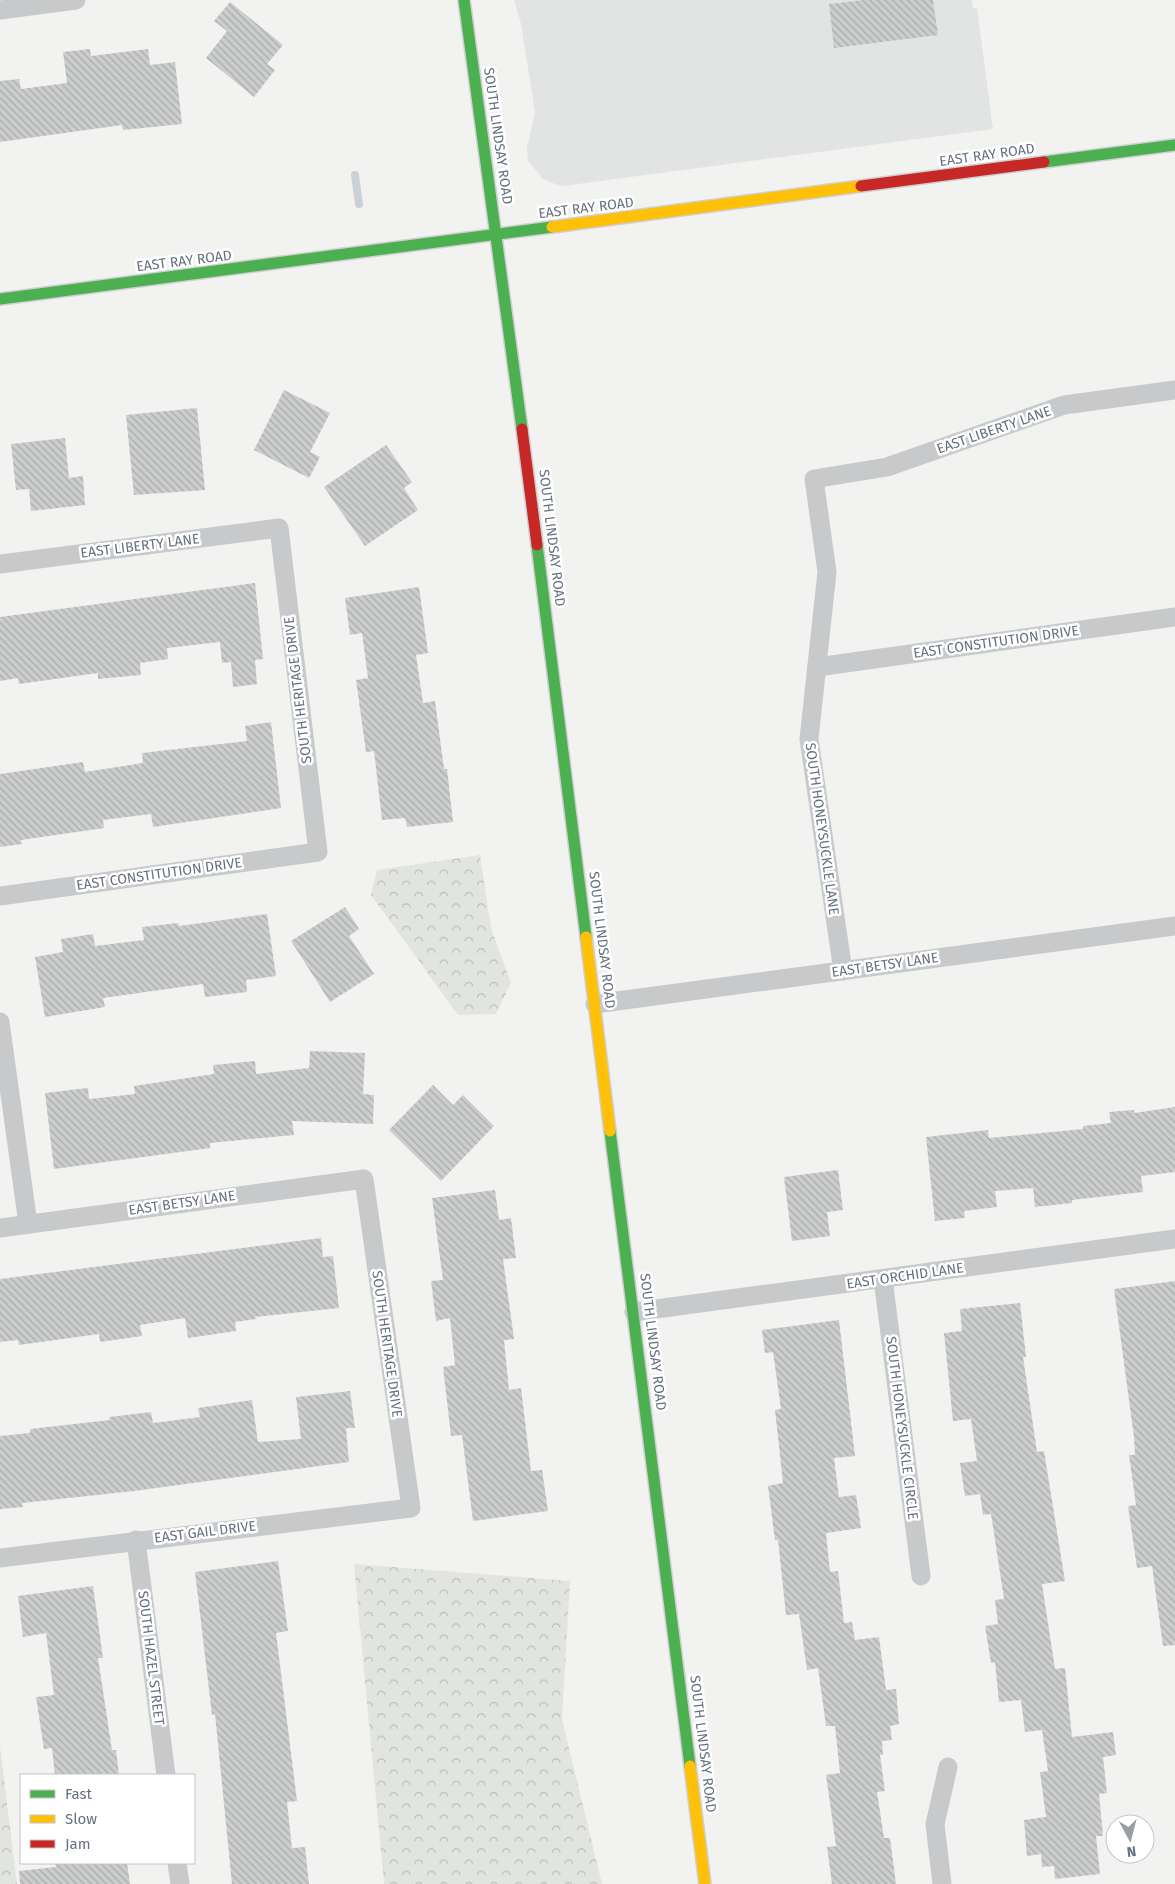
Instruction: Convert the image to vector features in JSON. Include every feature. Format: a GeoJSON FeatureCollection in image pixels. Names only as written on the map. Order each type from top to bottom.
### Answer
{"type":"FeatureCollection","features":[{"type":"Feature","properties":{"kind":"main road","name":"SOUTH LINDSAY ROAD"},"geometry":{"type":"LineString","coordinates":[[464,0],[596,1004],[705,1884]]}},
{"type":"Feature","properties":{"kind":"main road","name":"EAST RAY ROAD"},"geometry":{"type":"LineString","coordinates":[[0,299],[1175,145]]}},
{"type":"Feature","properties":{"kind":"street"},"geometry":{"type":"LineString","coordinates":[[0,10],[76,0]]}},
{"type":"Feature","properties":{"kind":"street","name":"EAST LIBERTY LANE"},"geometry":{"type":"LineString","coordinates":[[814,479],[887,467],[1064,405],[1175,390]]}},
{"type":"Feature","properties":{"kind":"street","name":"SOUTH HONEYSUCKLE LANE"},"geometry":{"type":"LineString","coordinates":[[814,479],[826,572],[809,739],[843,971]]}},
{"type":"Feature","properties":{"kind":"street","name":"EAST LIBERTY LANE"},"geometry":{"type":"LineString","coordinates":[[0,564],[279,528]]}},
{"type":"Feature","properties":{"kind":"street","name":"SOUTH HERITAGE DRIVE"},"geometry":{"type":"LineString","coordinates":[[279,528],[318,852]]}},
{"type":"Feature","properties":{"kind":"street","name":"EAST CONSTITUTION DRIVE"},"geometry":{"type":"LineString","coordinates":[[816,667],[1175,617]]}},
{"type":"Feature","properties":{"kind":"street","name":"EAST CONSTITUTION DRIVE"},"geometry":{"type":"LineString","coordinates":[[0,896],[318,852]]}},
{"type":"Feature","properties":{"kind":"street","name":"EAST BETSY LANE"},"geometry":{"type":"LineString","coordinates":[[596,1004],[1175,926]]}},
{"type":"Feature","properties":{"kind":"street"},"geometry":{"type":"LineString","coordinates":[[0,1022],[28,1224]]}},
{"type":"Feature","properties":{"kind":"street","name":"EAST BETSY LANE"},"geometry":{"type":"LineString","coordinates":[[0,1228],[364,1179]]}},
{"type":"Feature","properties":{"kind":"street","name":"SOUTH HERITAGE DRIVE"},"geometry":{"type":"LineString","coordinates":[[364,1179],[411,1508]]}},
{"type":"Feature","properties":{"kind":"street","name":"EAST ORCHID LANE"},"geometry":{"type":"LineString","coordinates":[[634,1312],[1175,1239]]}},
{"type":"Feature","properties":{"kind":"street","name":"SOUTH HONEYSUCKLE CIRCLE"},"geometry":{"type":"LineString","coordinates":[[883,1279],[921,1576]]}},
{"type":"Feature","properties":{"kind":"street","name":"EAST GAIL DRIVE"},"geometry":{"type":"LineString","coordinates":[[0,1558],[411,1508]]}},
{"type":"Feature","properties":{"kind":"street","name":"SOUTH HAZEL STREET"},"geometry":{"type":"LineString","coordinates":[[136,1540],[166,1774]]}},
{"type":"Feature","properties":{"kind":"street"},"geometry":{"type":"LineString","coordinates":[[942,1884],[935,1824],[948,1767]]}},
{"type":"Feature","properties":{"kind":"street"},"geometry":{"type":"LineString","coordinates":[[177,1864],[180,1884]]}},
{"type":"Feature","properties":{"kind":"shaded area"},"geometry":{"type":"Polygon","coordinates":[[[514,0],[972,0],[973,8],[977,8],[993,129],[563,186],[555,184],[543,179],[528,161],[527,148],[535,112],[521,24],[514,0]]]}},
{"type":"Feature","properties":{"kind":"green space"},"geometry":{"type":"Polygon","coordinates":[[[480,855],[491,928],[511,983],[496,1014],[458,1015],[371,895],[377,870],[480,855]]]}},
{"type":"Feature","properties":{"kind":"green space"},"geometry":{"type":"Polygon","coordinates":[[[354,1564],[570,1581],[562,1719],[602,1884],[384,1884],[354,1564]]]}},
{"type":"Feature","properties":{"kind":"green space"},"geometry":{"type":"Polygon","coordinates":[[[0,1746],[17,1884],[0,1884],[0,1746]]]}},
{"type":"Feature","properties":{"kind":"building"},"geometry":{"type":"Polygon","coordinates":[[[864,0],[933,0],[938,35],[834,48],[829,4],[864,0]]]}},
{"type":"Feature","properties":{"kind":"building"},"geometry":{"type":"Polygon","coordinates":[[[230,2],[283,45],[267,64],[275,70],[254,97],[206,58],[227,31],[214,21],[230,2]]]}},
{"type":"Feature","properties":{"kind":"building"},"geometry":{"type":"Polygon","coordinates":[[[90,49],[91,56],[148,49],[150,65],[175,62],[182,124],[123,130],[122,125],[0,142],[0,81],[19,79],[21,89],[67,83],[63,52],[90,49]]]}},
{"type":"Feature","properties":{"kind":"building"},"geometry":{"type":"Polygon","coordinates":[[[284,390],[330,413],[310,452],[320,457],[309,478],[254,450],[284,390]]]}},
{"type":"Feature","properties":{"kind":"building"},"geometry":{"type":"Polygon","coordinates":[[[197,408],[205,490],[134,495],[126,415],[197,408]]]}},
{"type":"Feature","properties":{"kind":"building"},"geometry":{"type":"Polygon","coordinates":[[[65,438],[69,478],[83,476],[85,505],[31,511],[29,489],[16,490],[11,444],[65,438]]]}},
{"type":"Feature","properties":{"kind":"building"},"geometry":{"type":"Polygon","coordinates":[[[386,445],[412,482],[404,488],[418,510],[365,546],[324,487],[386,445]]]}},
{"type":"Feature","properties":{"kind":"building"},"geometry":{"type":"Polygon","coordinates":[[[255,583],[263,659],[255,660],[257,684],[233,687],[231,662],[222,663],[220,642],[167,648],[168,659],[140,663],[141,675],[98,679],[98,673],[19,684],[18,678],[0,681],[0,617],[255,583]]]}},
{"type":"Feature","properties":{"kind":"building"},"geometry":{"type":"Polygon","coordinates":[[[419,587],[428,653],[416,655],[423,703],[435,701],[444,769],[447,769],[453,822],[407,827],[405,818],[382,820],[374,751],[366,752],[356,680],[368,678],[362,633],[350,635],[345,598],[419,587]]]}},
{"type":"Feature","properties":{"kind":"building"},"geometry":{"type":"Polygon","coordinates":[[[271,722],[281,808],[153,827],[151,814],[103,820],[104,828],[21,840],[22,844],[0,847],[0,774],[83,762],[85,772],[143,763],[142,753],[247,741],[245,726],[271,722]]]}},
{"type":"Feature","properties":{"kind":"building"},"geometry":{"type":"Polygon","coordinates":[[[345,907],[359,929],[349,936],[374,974],[330,1002],[291,941],[345,907]]]}},
{"type":"Feature","properties":{"kind":"building"},"geometry":{"type":"Polygon","coordinates":[[[267,914],[276,976],[246,980],[247,992],[205,997],[203,984],[103,998],[105,1007],[45,1017],[35,957],[63,952],[61,939],[93,934],[95,946],[144,940],[142,927],[178,923],[179,926],[267,914]]]}},
{"type":"Feature","properties":{"kind":"building"},"geometry":{"type":"Polygon","coordinates":[[[310,1051],[365,1053],[363,1094],[374,1095],[373,1124],[292,1121],[294,1135],[210,1143],[210,1148],[54,1169],[45,1093],[88,1088],[89,1099],[135,1094],[134,1086],[214,1074],[213,1065],[255,1061],[256,1074],[309,1068],[310,1051]]]}},
{"type":"Feature","properties":{"kind":"building"},"geometry":{"type":"Polygon","coordinates":[[[433,1085],[453,1105],[463,1095],[494,1126],[441,1181],[389,1130],[433,1085]]]}},
{"type":"Feature","properties":{"kind":"building"},"geometry":{"type":"Polygon","coordinates":[[[1175,1107],[1175,1172],[1141,1176],[1143,1192],[1072,1200],[1072,1203],[1035,1207],[1033,1188],[995,1191],[997,1207],[964,1211],[965,1218],[935,1221],[926,1137],[988,1130],[989,1138],[1083,1129],[1083,1126],[1111,1123],[1109,1112],[1134,1110],[1134,1113],[1175,1107]]]}},
{"type":"Feature","properties":{"kind":"building"},"geometry":{"type":"Polygon","coordinates":[[[838,1170],[843,1210],[827,1212],[830,1236],[792,1241],[784,1177],[838,1170]]]}},
{"type":"Feature","properties":{"kind":"building"},"geometry":{"type":"Polygon","coordinates":[[[495,1190],[499,1220],[511,1218],[516,1258],[503,1259],[514,1339],[504,1340],[509,1390],[521,1388],[531,1471],[542,1470],[548,1511],[473,1521],[462,1435],[451,1436],[443,1367],[455,1365],[450,1318],[436,1321],[431,1281],[443,1280],[432,1198],[495,1190]]]}},
{"type":"Feature","properties":{"kind":"building"},"geometry":{"type":"Polygon","coordinates":[[[321,1238],[323,1257],[333,1256],[339,1308],[255,1317],[256,1319],[235,1322],[236,1331],[188,1338],[185,1318],[140,1325],[142,1336],[100,1342],[99,1334],[19,1345],[18,1340],[0,1342],[0,1279],[321,1238]]]}},
{"type":"Feature","properties":{"kind":"building"},"geometry":{"type":"Polygon","coordinates":[[[1175,1281],[1175,1645],[1163,1646],[1152,1566],[1137,1568],[1128,1506],[1136,1505],[1129,1455],[1135,1455],[1134,1437],[1114,1289],[1175,1281]]]}},
{"type":"Feature","properties":{"kind":"building"},"geometry":{"type":"Polygon","coordinates":[[[1020,1303],[1026,1357],[1023,1357],[1037,1452],[1044,1451],[1065,1581],[1042,1584],[1055,1669],[1065,1668],[1072,1737],[1113,1732],[1116,1755],[1103,1757],[1107,1793],[1099,1794],[1103,1836],[1096,1836],[1100,1874],[1055,1879],[1054,1866],[1042,1867],[1041,1854],[1027,1856],[1024,1820],[1046,1817],[1040,1772],[1048,1771],[1042,1730],[1025,1732],[1021,1700],[999,1702],[995,1662],[991,1663],[985,1626],[998,1624],[995,1600],[1004,1599],[991,1514],[983,1515],[980,1494],[965,1496],[960,1463],[977,1461],[971,1419],[953,1421],[944,1333],[962,1331],[960,1309],[1020,1303]]]}},
{"type":"Feature","properties":{"kind":"building"},"geometry":{"type":"Polygon","coordinates":[[[839,1320],[855,1456],[834,1458],[839,1497],[856,1495],[861,1528],[826,1533],[830,1572],[838,1571],[844,1623],[852,1622],[855,1640],[879,1637],[886,1690],[896,1689],[899,1724],[890,1726],[892,1740],[882,1741],[883,1755],[880,1755],[885,1791],[877,1792],[884,1838],[890,1838],[896,1884],[832,1884],[827,1847],[836,1846],[826,1775],[840,1773],[835,1726],[826,1726],[818,1668],[807,1670],[799,1614],[786,1615],[778,1540],[775,1540],[768,1486],[783,1483],[775,1410],[781,1409],[773,1352],[765,1353],[762,1330],[839,1320]]]}},
{"type":"Feature","properties":{"kind":"building"},"geometry":{"type":"Polygon","coordinates":[[[350,1391],[355,1428],[346,1428],[349,1462],[134,1491],[22,1503],[23,1507],[0,1509],[0,1436],[30,1433],[30,1429],[110,1420],[109,1417],[151,1412],[153,1423],[200,1417],[198,1408],[252,1400],[258,1442],[301,1439],[296,1397],[350,1391]]]}},
{"type":"Feature","properties":{"kind":"building"},"geometry":{"type":"Polygon","coordinates":[[[278,1561],[288,1631],[276,1633],[297,1801],[287,1802],[292,1848],[305,1847],[309,1884],[232,1884],[215,1714],[212,1715],[195,1572],[278,1561]]]}},
{"type":"Feature","properties":{"kind":"building"},"geometry":{"type":"Polygon","coordinates":[[[93,1586],[103,1658],[98,1658],[112,1750],[116,1750],[119,1774],[55,1774],[52,1748],[44,1749],[36,1697],[54,1695],[46,1633],[23,1637],[18,1596],[93,1586]]]}},
{"type":"Feature","properties":{"kind":"building"},"geometry":{"type":"Polygon","coordinates":[[[55,1864],[127,1864],[130,1884],[20,1884],[19,1871],[56,1867],[55,1864]]]}},
{"type":"Feature","properties":{"kind":"waterway"},"geometry":{"type":"LineString","coordinates":[[355,175],[359,204]]}},
{"type":"Feature","properties":{"kind":"traffic: fast"},"geometry":{"type":"LineString","coordinates":[[464,0],[522,429]]}},
{"type":"Feature","properties":{"kind":"traffic: fast"},"geometry":{"type":"LineString","coordinates":[[1044,162],[1175,145]]}},
{"type":"Feature","properties":{"kind":"traffic: fast"},"geometry":{"type":"LineString","coordinates":[[0,299],[552,227]]}},
{"type":"Feature","properties":{"kind":"traffic: fast"},"geometry":{"type":"LineString","coordinates":[[537,545],[586,937]]}},
{"type":"Feature","properties":{"kind":"traffic: fast"},"geometry":{"type":"LineString","coordinates":[[610,1131],[690,1766]]}},
{"type":"Feature","properties":{"kind":"traffic: slow"},"geometry":{"type":"LineString","coordinates":[[552,227],[861,186]]}},
{"type":"Feature","properties":{"kind":"traffic: slow"},"geometry":{"type":"LineString","coordinates":[[586,937],[610,1131]]}},
{"type":"Feature","properties":{"kind":"traffic: slow"},"geometry":{"type":"LineString","coordinates":[[690,1766],[705,1884]]}},
{"type":"Feature","properties":{"kind":"traffic: jam"},"geometry":{"type":"LineString","coordinates":[[861,186],[1044,162]]}},
{"type":"Feature","properties":{"kind":"traffic: jam"},"geometry":{"type":"LineString","coordinates":[[522,429],[537,545]]}}]}
